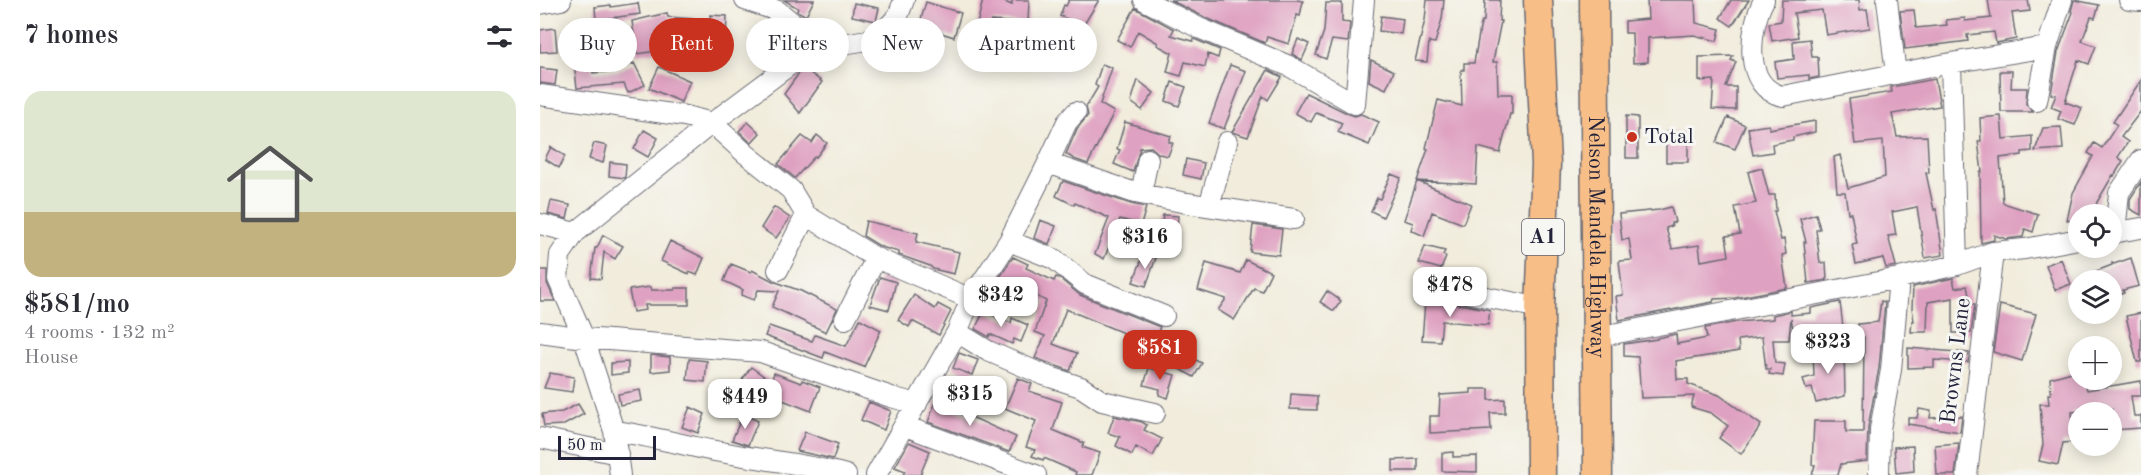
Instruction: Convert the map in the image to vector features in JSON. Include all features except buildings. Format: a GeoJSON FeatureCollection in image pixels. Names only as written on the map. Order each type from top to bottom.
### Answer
{"type":"FeatureCollection","features":[{"type":"Feature","properties":{"kind":"highway","name":"A1"},"geometry":{"type":"LineString","coordinates":[[1538,0],[1546,164],[1540,308],[1541,475]]}},
{"type":"Feature","properties":{"kind":"highway","name":"Nelson Mandela Highway"},"geometry":{"type":"LineString","coordinates":[[1594,0],[1598,475]]}},
{"type":"Feature","properties":{"kind":"street"},"geometry":{"type":"LineString","coordinates":[[540,4],[561,0]]}},
{"type":"Feature","properties":{"kind":"street"},"geometry":{"type":"LineString","coordinates":[[745,0],[778,10],[788,18]]}},
{"type":"Feature","properties":{"kind":"street"},"geometry":{"type":"LineString","coordinates":[[849,43],[868,40],[884,31],[898,16],[904,0]]}},
{"type":"Feature","properties":{"kind":"street"},"geometry":{"type":"LineString","coordinates":[[1144,0],[1199,28],[1289,66],[1355,104],[1364,0]]}},
{"type":"Feature","properties":{"kind":"street"},"geometry":{"type":"LineString","coordinates":[[1764,0],[1759,8],[1754,29],[1752,53],[1755,72],[1764,87],[1773,94],[1783,96],[1950,63],[2047,47]]}},
{"type":"Feature","properties":{"kind":"street"},"geometry":{"type":"LineString","coordinates":[[1887,0],[1896,74]]}},
{"type":"Feature","properties":{"kind":"street"},"geometry":{"type":"LineString","coordinates":[[2037,101],[2047,47],[2062,0]]}},
{"type":"Feature","properties":{"kind":"street"},"geometry":{"type":"LineString","coordinates":[[2129,0],[2141,1]]}},
{"type":"Feature","properties":{"kind":"street"},"geometry":{"type":"LineString","coordinates":[[1950,63],[1957,265]]}},
{"type":"Feature","properties":{"kind":"street"},"geometry":{"type":"LineString","coordinates":[[620,475],[614,431],[584,338],[558,279],[560,255],[575,233],[712,123],[780,72]]}},
{"type":"Feature","properties":{"kind":"street"},"geometry":{"type":"LineString","coordinates":[[540,95],[685,116],[712,123],[791,190],[806,215],[876,258],[971,299]]}},
{"type":"Feature","properties":{"kind":"street"},"geometry":{"type":"LineString","coordinates":[[876,475],[957,332],[971,299],[1009,241],[1067,122],[1076,112]]}},
{"type":"Feature","properties":{"kind":"street"},"geometry":{"type":"LineString","coordinates":[[1209,206],[1227,142]]}},
{"type":"Feature","properties":{"kind":"street"},"geometry":{"type":"LineString","coordinates":[[1141,194],[1148,159]]}},
{"type":"Feature","properties":{"kind":"street"},"geometry":{"type":"LineString","coordinates":[[2117,204],[2119,193],[2141,160]]}},
{"type":"Feature","properties":{"kind":"street"},"geometry":{"type":"LineString","coordinates":[[1048,163],[1141,194],[1294,219]]}},
{"type":"Feature","properties":{"kind":"street"},"geometry":{"type":"LineString","coordinates":[[778,270],[806,215]]}},
{"type":"Feature","properties":{"kind":"street"},"geometry":{"type":"LineString","coordinates":[[540,224],[575,233]]}},
{"type":"Feature","properties":{"kind":"street"},"geometry":{"type":"LineString","coordinates":[[2122,231],[2141,228]]}},
{"type":"Feature","properties":{"kind":"street"},"geometry":{"type":"LineString","coordinates":[[1009,241],[1054,259],[1085,284],[1164,316]]}},
{"type":"Feature","properties":{"kind":"street"},"geometry":{"type":"LineString","coordinates":[[1597,337],[1899,278],[1957,265],[1993,252],[2068,241]]}},
{"type":"Feature","properties":{"kind":"street","name":"Browns Lane"},"geometry":{"type":"LineString","coordinates":[[1967,475],[1993,252]]}},
{"type":"Feature","properties":{"kind":"street"},"geometry":{"type":"LineString","coordinates":[[845,319],[876,258]]}},
{"type":"Feature","properties":{"kind":"street"},"geometry":{"type":"LineString","coordinates":[[1879,472],[1880,429],[1892,370],[1899,278]]}},
{"type":"Feature","properties":{"kind":"street"},"geometry":{"type":"LineString","coordinates":[[1443,291],[1452,290],[1540,308]]}},
{"type":"Feature","properties":{"kind":"street"},"geometry":{"type":"LineString","coordinates":[[540,332],[584,338],[761,352],[917,404]]}},
{"type":"Feature","properties":{"kind":"street"},"geometry":{"type":"LineString","coordinates":[[957,332],[988,351],[1044,375],[1081,387],[1102,401],[1155,413]]}},
{"type":"Feature","properties":{"kind":"street"},"geometry":{"type":"LineString","coordinates":[[905,426],[1036,475]]}},
{"type":"Feature","properties":{"kind":"street"},"geometry":{"type":"LineString","coordinates":[[614,431],[730,454],[790,462],[846,475]]}},
{"type":"Feature","properties":{"kind":"street"},"geometry":{"type":"LineString","coordinates":[[540,438],[618,454]]}},
{"type":"Feature","properties":{"kind":"place","name":"Total"},"geometry":{"type":"Point","coordinates":[1632,137]}}]}
